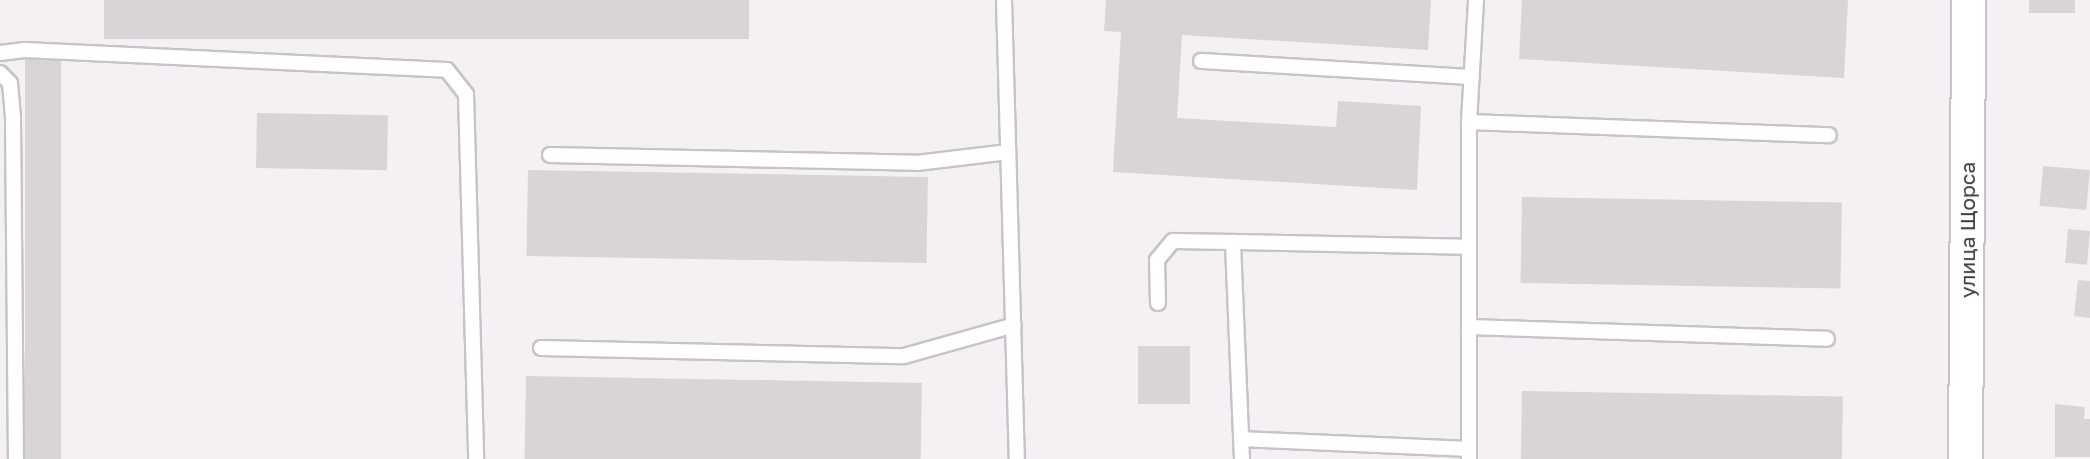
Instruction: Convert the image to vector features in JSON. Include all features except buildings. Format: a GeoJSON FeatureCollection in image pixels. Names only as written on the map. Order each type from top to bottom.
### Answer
{"type":"FeatureCollection","features":[{"type":"Feature","properties":{"kind":"street","name":"улица Щорса"},"geometry":{"type":"LineString","coordinates":[[1965,459],[1968,0]]}},
{"type":"Feature","properties":{"kind":"lane"},"geometry":{"type":"LineString","coordinates":[[1005,0],[1017,459]]}},
{"type":"Feature","properties":{"kind":"lane"},"geometry":{"type":"LineString","coordinates":[[1241,439],[1469,454],[1469,122],[1476,0]]}},
{"type":"Feature","properties":{"kind":"lane"},"geometry":{"type":"LineString","coordinates":[[0,53],[25,50],[447,70],[466,94],[476,459]]}},
{"type":"Feature","properties":{"kind":"lane"},"geometry":{"type":"LineString","coordinates":[[1201,62],[1472,77]]}},
{"type":"Feature","properties":{"kind":"lane"},"geometry":{"type":"LineString","coordinates":[[0,73],[10,83],[14,119],[16,459]]}},
{"type":"Feature","properties":{"kind":"lane"},"geometry":{"type":"LineString","coordinates":[[1469,122],[1829,135]]}},
{"type":"Feature","properties":{"kind":"lane"},"geometry":{"type":"LineString","coordinates":[[550,155],[918,163],[1008,152]]}},
{"type":"Feature","properties":{"kind":"lane"},"geometry":{"type":"LineString","coordinates":[[1158,303],[1157,260],[1173,241],[1469,248]]}},
{"type":"Feature","properties":{"kind":"lane"},"geometry":{"type":"LineString","coordinates":[[1233,242],[1242,459]]}},
{"type":"Feature","properties":{"kind":"lane"},"geometry":{"type":"LineString","coordinates":[[541,348],[904,356],[1014,324]]}},
{"type":"Feature","properties":{"kind":"lane"},"geometry":{"type":"LineString","coordinates":[[1469,327],[1827,339]]}}]}
